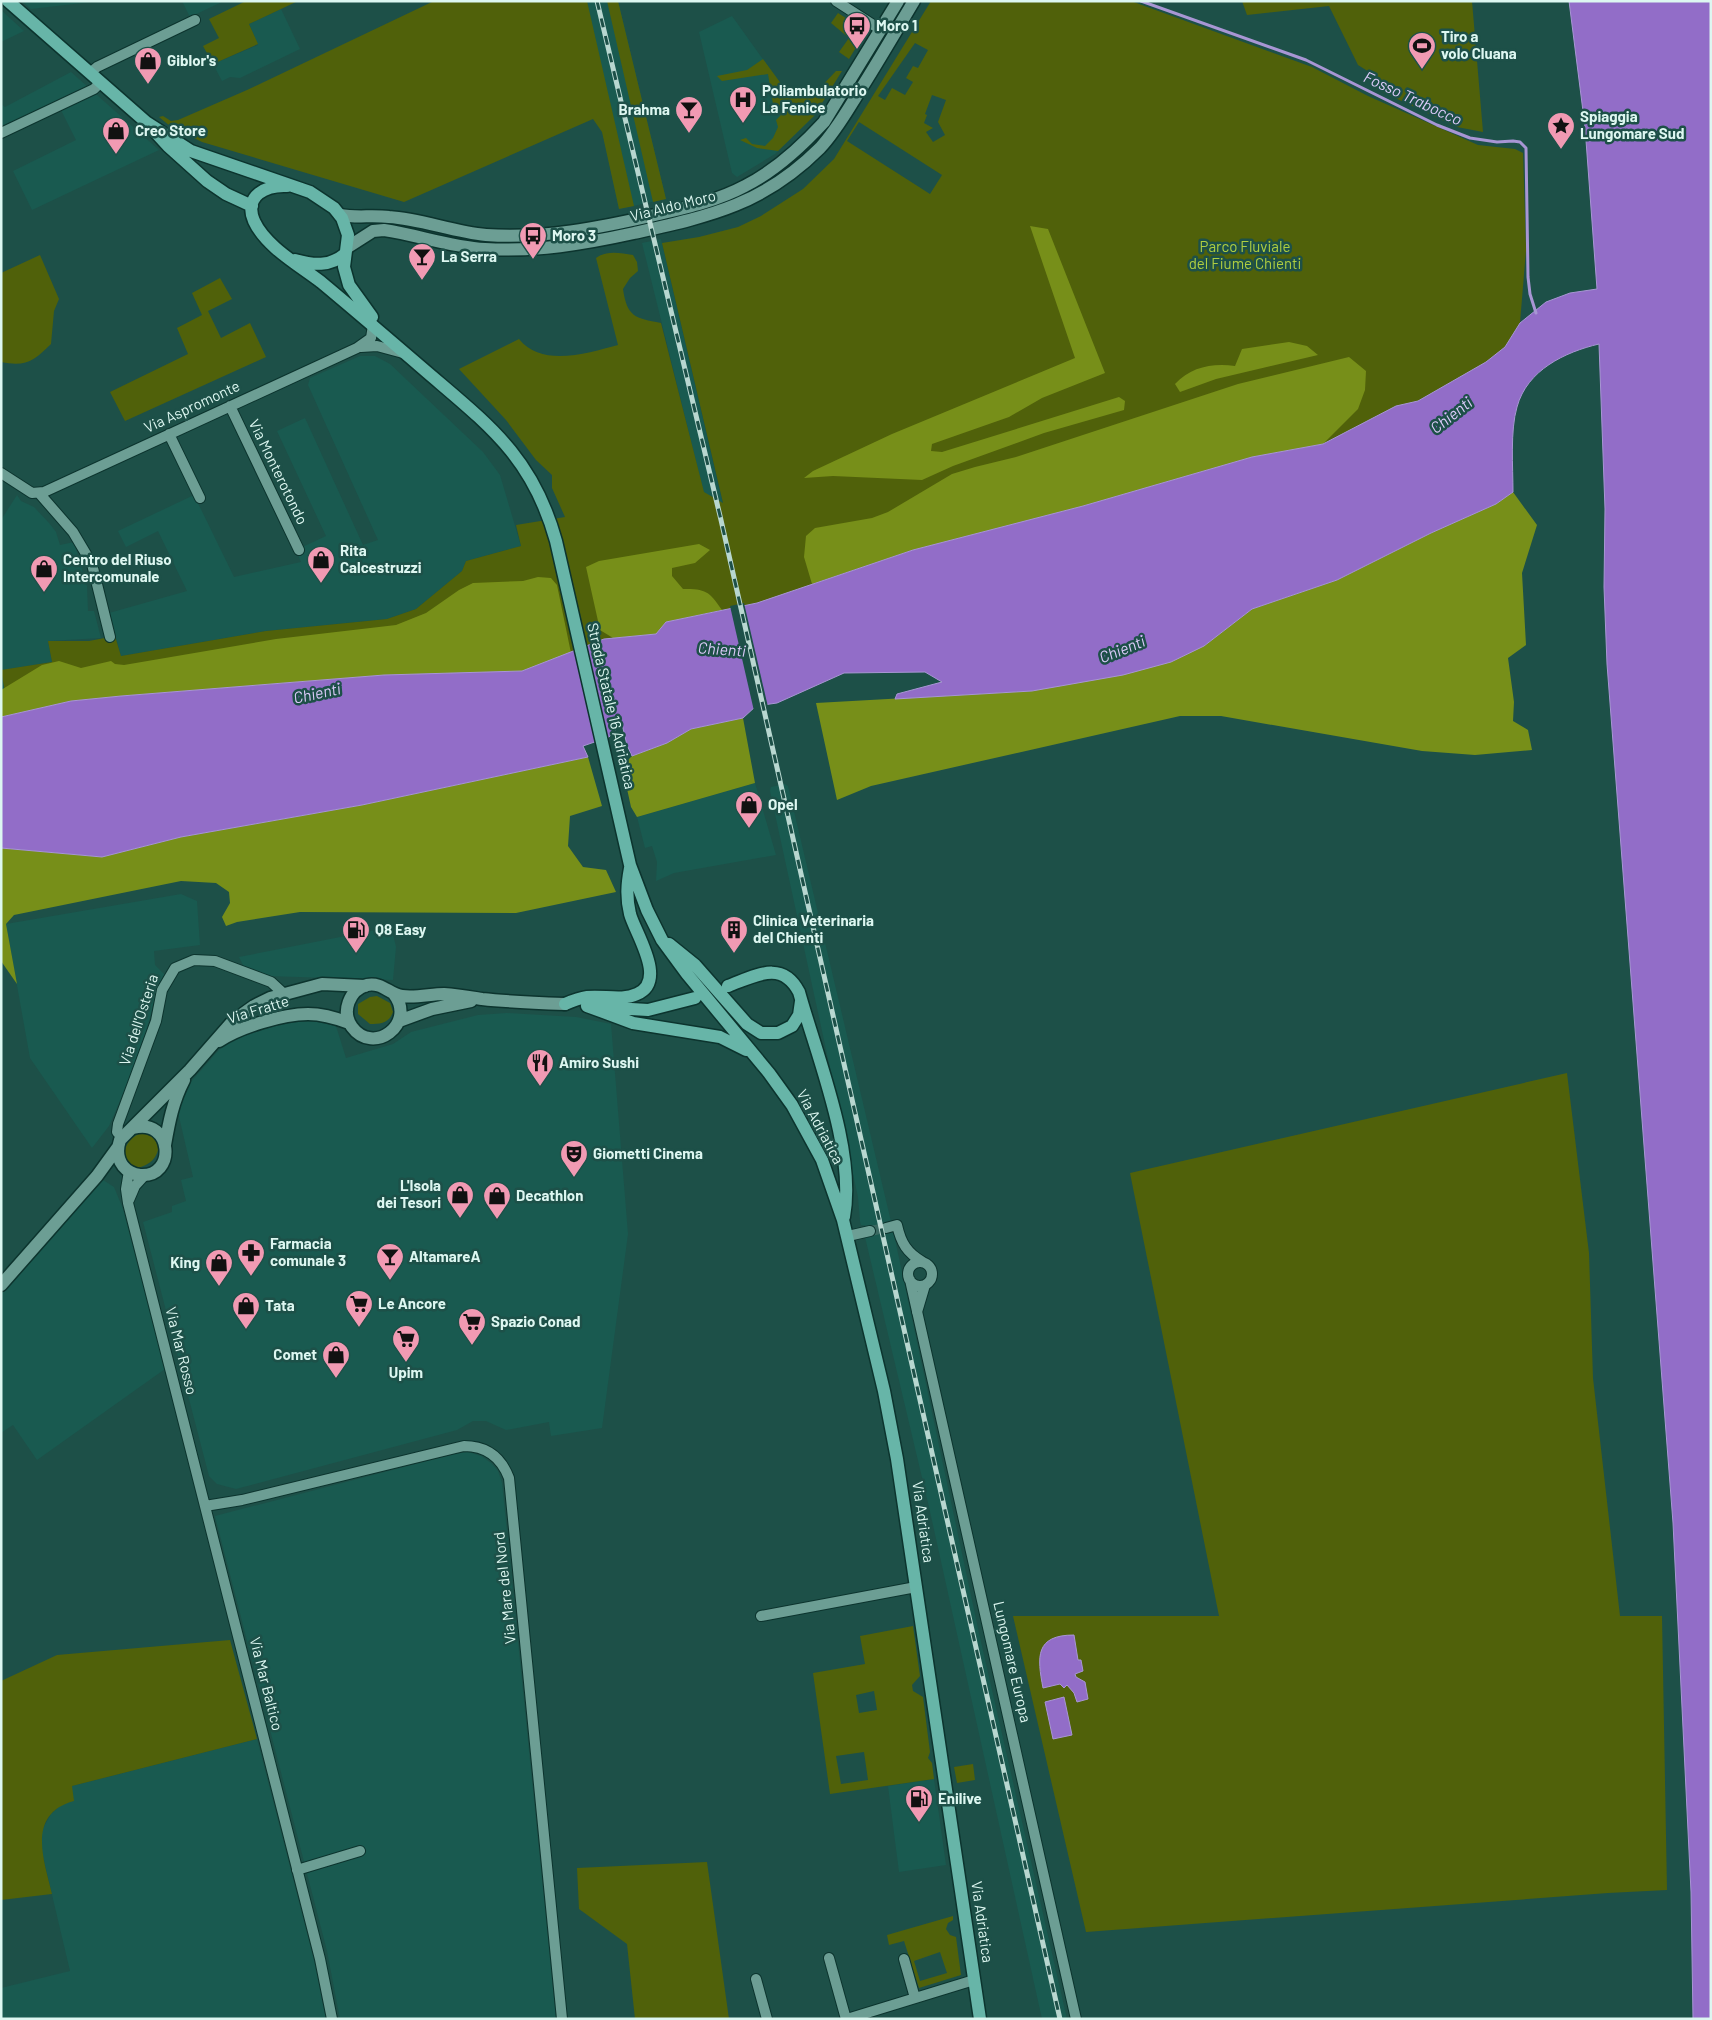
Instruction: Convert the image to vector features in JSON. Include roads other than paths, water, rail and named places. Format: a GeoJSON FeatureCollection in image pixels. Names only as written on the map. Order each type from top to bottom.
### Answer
{"type":"FeatureCollection","features":[{"type":"Feature","properties":{"kind":"main road"},"geometry":{"type":"LineString","coordinates":[[8,1],[146,122],[168,146],[207,181],[226,194],[252,206]]}},
{"type":"Feature","properties":{"kind":"main road"},"geometry":{"type":"LineString","coordinates":[[146,122],[191,151],[323,199],[340,215],[346,226],[346,250],[329,264],[306,263],[293,259],[275,246],[254,222],[252,206],[255,197],[264,188],[287,186]]}},
{"type":"Feature","properties":{"kind":"main road","name":"Strada Statale 16 Adriatica"},"geometry":{"type":"LineString","coordinates":[[346,250],[344,267],[350,285],[364,308],[428,374]]}},
{"type":"Feature","properties":{"kind":"main road","name":"Strada Statale 16 Adriatica"},"geometry":{"type":"LineString","coordinates":[[293,259],[373,325],[487,424],[519,459],[542,499],[556,541],[629,859],[647,910],[662,940],[687,974],[754,1055]]}},
{"type":"Feature","properties":{"kind":"main road"},"geometry":{"type":"LineString","coordinates":[[565,1004],[586,997],[631,996],[640,993],[647,984],[650,974],[648,960],[630,915],[627,898],[629,859]]}},
{"type":"Feature","properties":{"kind":"main road"},"geometry":{"type":"LineString","coordinates":[[662,940],[695,965],[746,1024],[761,1033],[778,1033],[792,1026],[799,1014],[801,999]]}},
{"type":"Feature","properties":{"kind":"main road"},"geometry":{"type":"LineString","coordinates":[[728,986],[764,973],[778,973],[793,982],[808,1015],[836,1122],[847,1190],[843,1220]]}},
{"type":"Feature","properties":{"kind":"main road"},"geometry":{"type":"LineString","coordinates":[[565,1004],[648,1010],[695,998]]}},
{"type":"Feature","properties":{"kind":"main road"},"geometry":{"type":"LineString","coordinates":[[587,1006],[633,1023],[720,1037],[754,1055]]}},
{"type":"Feature","properties":{"kind":"main road","name":"Via Adriatica"},"geometry":{"type":"LineString","coordinates":[[754,1055],[792,1104],[808,1132],[822,1160],[848,1236],[892,1429],[980,2019]]}},
{"type":"Feature","properties":{"kind":"street"},"geometry":{"type":"LineString","coordinates":[[836,1],[881,30]]}},
{"type":"Feature","properties":{"kind":"street","name":"Via Aldo Moro"},"geometry":{"type":"LineString","coordinates":[[340,215],[363,218],[389,217],[455,231],[521,235],[582,229],[680,209],[745,186],[770,172],[790,156],[824,122],[898,1]]}},
{"type":"Feature","properties":{"kind":"street","name":"Via Aldo Moro"},"geometry":{"type":"LineString","coordinates":[[346,250],[373,231],[384,230],[473,248],[541,249],[594,241],[708,216],[754,197],[806,161],[838,126],[914,1]]}},
{"type":"Feature","properties":{"kind":"street"},"geometry":{"type":"LineString","coordinates":[[90,73],[96,67],[195,20]]}},
{"type":"Feature","properties":{"kind":"street"},"geometry":{"type":"LineString","coordinates":[[858,66],[859,72],[863,75],[872,71]]}},
{"type":"Feature","properties":{"kind":"street"},"geometry":{"type":"LineString","coordinates":[[1,133],[94,89],[100,82]]}},
{"type":"Feature","properties":{"kind":"street","name":"Via Aspromonte"},"geometry":{"type":"LineString","coordinates":[[39,493],[357,348],[371,338],[373,325]]}},
{"type":"Feature","properties":{"kind":"street","name":"Via Aspromonte"},"geometry":{"type":"LineString","coordinates":[[357,348],[377,346],[406,354]]}},
{"type":"Feature","properties":{"kind":"street","name":"Via Monterotondo"},"geometry":{"type":"LineString","coordinates":[[230,406],[299,550]]}},
{"type":"Feature","properties":{"kind":"street"},"geometry":{"type":"LineString","coordinates":[[169,434],[200,498]]}},
{"type":"Feature","properties":{"kind":"street"},"geometry":{"type":"LineString","coordinates":[[1,473],[29,491],[39,493],[73,532],[92,564],[110,637]]}},
{"type":"Feature","properties":{"kind":"street","name":"Via dell'Osteria"},"geometry":{"type":"LineString","coordinates":[[120,1142],[117,1132],[118,1124],[156,1020],[162,990],[175,968],[194,960],[215,961],[271,982],[284,994]]}},
{"type":"Feature","properties":{"kind":"street","name":"Via Fratte"},"geometry":{"type":"LineString","coordinates":[[1,1285],[97,1176],[120,1142],[133,1128],[244,1013],[270,998],[322,984],[381,985],[394,994],[404,996],[444,994],[483,999],[565,1004]]}},
{"type":"Feature","properties":{"kind":"street"},"geometry":{"type":"LineString","coordinates":[[349,1023],[347,1013],[349,1001],[354,993],[365,986]]}},
{"type":"Feature","properties":{"kind":"street"},"geometry":{"type":"LineString","coordinates":[[394,994],[401,1008],[399,1021]]}},
{"type":"Feature","properties":{"kind":"street","name":"Via Fratte"},"geometry":{"type":"LineString","coordinates":[[209,1048],[226,1036],[245,1028],[297,1014],[324,1015],[349,1023],[359,1034],[376,1038],[388,1034],[399,1021],[432,1009],[483,999]]}},
{"type":"Feature","properties":{"kind":"street","name":"Via Fratte"},"geometry":{"type":"LineString","coordinates":[[145,1175],[156,1171],[161,1165],[166,1153],[165,1145],[176,1095],[190,1070]]}},
{"type":"Feature","properties":{"kind":"street"},"geometry":{"type":"LineString","coordinates":[[133,1128],[145,1127],[153,1129],[159,1134],[165,1145]]}},
{"type":"Feature","properties":{"kind":"street"},"geometry":{"type":"LineString","coordinates":[[120,1142],[120,1161],[128,1171]]}},
{"type":"Feature","properties":{"kind":"street"},"geometry":{"type":"LineString","coordinates":[[97,1176],[110,1171],[128,1171],[145,1175],[135,1186],[128,1203]]}},
{"type":"Feature","properties":{"kind":"street","name":"Via Mar Rosso"},"geometry":{"type":"LineString","coordinates":[[128,1171],[126,1194],[128,1203],[205,1506]]}},
{"type":"Feature","properties":{"kind":"street"},"geometry":{"type":"LineString","coordinates":[[886,1228],[897,1225],[901,1242],[912,1254],[924,1262],[929,1266],[932,1272],[931,1280],[925,1285],[918,1286],[910,1280],[908,1272],[912,1265],[924,1262]]}},
{"type":"Feature","properties":{"kind":"street"},"geometry":{"type":"LineString","coordinates":[[848,1236],[870,1231]]}},
{"type":"Feature","properties":{"kind":"street","name":"Lungomare Europa"},"geometry":{"type":"LineString","coordinates":[[910,1280],[1076,2019]]}},
{"type":"Feature","properties":{"kind":"street"},"geometry":{"type":"LineString","coordinates":[[916,1313],[925,1285]]}},
{"type":"Feature","properties":{"kind":"street","name":"Via Mare del Nord"},"geometry":{"type":"LineString","coordinates":[[205,1506],[242,1500],[456,1447],[480,1448],[492,1454],[502,1463],[509,1478],[562,2019]]}},
{"type":"Feature","properties":{"kind":"street","name":"Via Mar Baltico"},"geometry":{"type":"LineString","coordinates":[[205,1506],[297,1870],[332,2019]]}},
{"type":"Feature","properties":{"kind":"street"},"geometry":{"type":"LineString","coordinates":[[761,1616],[916,1587]]}},
{"type":"Feature","properties":{"kind":"street"},"geometry":{"type":"LineString","coordinates":[[297,1870],[360,1851]]}},
{"type":"Feature","properties":{"kind":"street"},"geometry":{"type":"LineString","coordinates":[[828,1958],[846,2019],[974,1980]]}},
{"type":"Feature","properties":{"kind":"street"},"geometry":{"type":"LineString","coordinates":[[904,1959],[916,1998]]}},
{"type":"Feature","properties":{"kind":"street"},"geometry":{"type":"LineString","coordinates":[[756,1978],[767,2019]]}},
{"type":"Feature","properties":{"kind":"water","name":"Chienti"},"geometry":{"type":"Polygon","coordinates":[[[1569,1],[1711,1],[1711,2019],[1693,2019],[1691,1892],[1673,1523],[1607,664],[1604,587],[1605,509],[1599,344],[1573,352],[1549,365],[1538,373],[1522,394],[1513,427],[1513,492],[1496,504],[1431,533],[1337,580],[1252,609],[1204,646],[1171,662],[1123,675],[1032,691],[895,699],[897,694],[942,682],[925,672],[844,673],[777,703],[756,706],[743,718],[691,729],[667,743],[632,756],[622,724],[609,737],[583,746],[588,757],[362,805],[181,837],[102,857],[1,848],[1,717],[71,701],[121,696],[384,675],[522,671],[604,639],[656,634],[666,622],[757,603],[913,550],[1083,506],[1252,457],[1323,444],[1396,406],[1418,401],[1486,362],[1505,347],[1520,323],[1546,302],[1570,293],[1597,289],[1585,127],[1569,1]]]}},
{"type":"Feature","properties":{"kind":"water"},"geometry":{"type":"Polygon","coordinates":[[[1074,1635],[1078,1660],[1081,1660],[1083,1671],[1075,1674],[1076,1677],[1085,1682],[1088,1699],[1077,1702],[1074,1693],[1067,1685],[1064,1688],[1060,1684],[1043,1688],[1040,1667],[1040,1658],[1045,1644],[1061,1636],[1074,1635]]]}},
{"type":"Feature","properties":{"kind":"water"},"geometry":{"type":"Polygon","coordinates":[[[1064,1697],[1072,1735],[1053,1739],[1045,1702],[1064,1697]]]}},
{"type":"Feature","properties":{"kind":"waterway","name":"Fosso Trabocco"},"geometry":{"type":"LineString","coordinates":[[1141,1],[1306,60],[1437,125],[1470,138],[1497,142],[1520,142],[1526,148],[1528,277],[1530,294],[1536,313]]}},
{"type":"Feature","properties":{"kind":"tunnel"},"geometry":{"type":"LineString","coordinates":[[870,1231],[886,1228]]}},
{"type":"Feature","properties":{"kind":"railway"},"geometry":{"type":"LineString","coordinates":[[597,1],[721,520],[1060,2019]]}},
{"type":"Feature","properties":{"kind":"place","name":"Moro 1"},"geometry":{"type":"Point","coordinates":[857,50]}},
{"type":"Feature","properties":{"kind":"place","name":"Tiro a volo Cluana"},"geometry":{"type":"Point","coordinates":[1422,70]}},
{"type":"Feature","properties":{"kind":"place","name":"Giblor's"},"geometry":{"type":"Point","coordinates":[148,85]}},
{"type":"Feature","properties":{"kind":"place","name":"Poliambulatorio La Fenice"},"geometry":{"type":"Point","coordinates":[743,124]}},
{"type":"Feature","properties":{"kind":"place","name":"Brahma"},"geometry":{"type":"Point","coordinates":[689,134]}},
{"type":"Feature","properties":{"kind":"place","name":"Spiaggia Lungomare Sud"},"geometry":{"type":"Point","coordinates":[1561,150]}},
{"type":"Feature","properties":{"kind":"place","name":"Creo Store"},"geometry":{"type":"Point","coordinates":[116,155]}},
{"type":"Feature","properties":{"kind":"place","name":"Moro 3"},"geometry":{"type":"Point","coordinates":[533,260]}},
{"type":"Feature","properties":{"kind":"place","name":"La Serra"},"geometry":{"type":"Point","coordinates":[422,281]}},
{"type":"Feature","properties":{"kind":"place","name":"Rita Calcestruzzi"},"geometry":{"type":"Point","coordinates":[321,584]}},
{"type":"Feature","properties":{"kind":"place","name":"Centro del Riuso Intercomunale"},"geometry":{"type":"Point","coordinates":[44,593]}},
{"type":"Feature","properties":{"kind":"place","name":"Opel"},"geometry":{"type":"Point","coordinates":[749,829]}},
{"type":"Feature","properties":{"kind":"place","name":"Q8 Easy"},"geometry":{"type":"Point","coordinates":[356,954]}},
{"type":"Feature","properties":{"kind":"place","name":"Clinica Veterinaria del Chienti"},"geometry":{"type":"Point","coordinates":[734,954]}},
{"type":"Feature","properties":{"kind":"place","name":"Amiro Sushi"},"geometry":{"type":"Point","coordinates":[540,1087]}},
{"type":"Feature","properties":{"kind":"place","name":"Giometti Cinema"},"geometry":{"type":"Point","coordinates":[574,1178]}},
{"type":"Feature","properties":{"kind":"place","name":"L'Isola dei Tesori"},"geometry":{"type":"Point","coordinates":[460,1219]}},
{"type":"Feature","properties":{"kind":"place","name":"Decathlon"},"geometry":{"type":"Point","coordinates":[497,1220]}},
{"type":"Feature","properties":{"kind":"place","name":"Farmacia comunale 3"},"geometry":{"type":"Point","coordinates":[251,1277]}},
{"type":"Feature","properties":{"kind":"place","name":"AltamareA"},"geometry":{"type":"Point","coordinates":[390,1281]}},
{"type":"Feature","properties":{"kind":"place","name":"King"},"geometry":{"type":"Point","coordinates":[219,1287]}},
{"type":"Feature","properties":{"kind":"place","name":"Le Ancore"},"geometry":{"type":"Point","coordinates":[359,1328]}},
{"type":"Feature","properties":{"kind":"place","name":"Tata"},"geometry":{"type":"Point","coordinates":[246,1330]}},
{"type":"Feature","properties":{"kind":"place","name":"Spazio Conad"},"geometry":{"type":"Point","coordinates":[472,1346]}},
{"type":"Feature","properties":{"kind":"place","name":"Upim"},"geometry":{"type":"Point","coordinates":[406,1363]}},
{"type":"Feature","properties":{"kind":"place","name":"Comet"},"geometry":{"type":"Point","coordinates":[336,1379]}},
{"type":"Feature","properties":{"kind":"place","name":"Enilive"},"geometry":{"type":"Point","coordinates":[919,1823]}},
{"type":"Feature","properties":{"kind":"park label","name":"Parco Fluviale del Fiume Chienti"},"geometry":{"type":"Point","coordinates":[1245,256]}}]}
